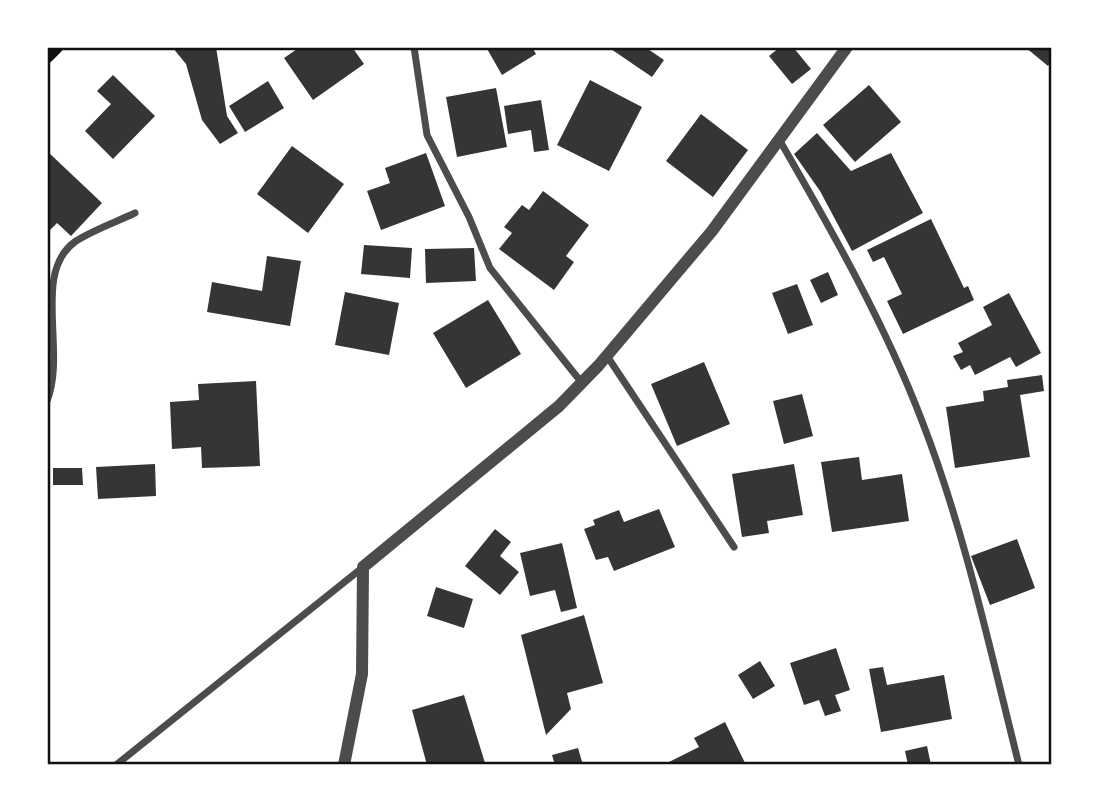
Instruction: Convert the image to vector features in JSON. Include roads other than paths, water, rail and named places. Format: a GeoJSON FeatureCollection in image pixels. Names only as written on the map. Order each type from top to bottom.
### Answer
{"type":"FeatureCollection","features":[{"type":"Feature","properties":{"kind":"main road"},"geometry":{"type":"LineString","coordinates":[[47,56],[57,47]]}},
{"type":"Feature","properties":{"kind":"street"},"geometry":{"type":"LineString","coordinates":[[414,47],[427,135],[469,217],[490,268],[582,383]]}},
{"type":"Feature","properties":{"kind":"street"},"geometry":{"type":"LineString","coordinates":[[116,765],[559,406],[607,356],[712,231],[848,47]]}},
{"type":"Feature","properties":{"kind":"street"},"geometry":{"type":"LineString","coordinates":[[780,141],[873,313],[922,421],[972,580],[1019,765]]}},
{"type":"Feature","properties":{"kind":"street"},"geometry":{"type":"LineString","coordinates":[[47,401],[54,373],[55,332],[51,291],[53,272],[62,256],[75,242],[135,213]]}},
{"type":"Feature","properties":{"kind":"street"},"geometry":{"type":"LineString","coordinates":[[607,356],[734,547]]}},
{"type":"Feature","properties":{"kind":"street"},"geometry":{"type":"LineString","coordinates":[[344,765],[362,674],[363,567]]}}]}
